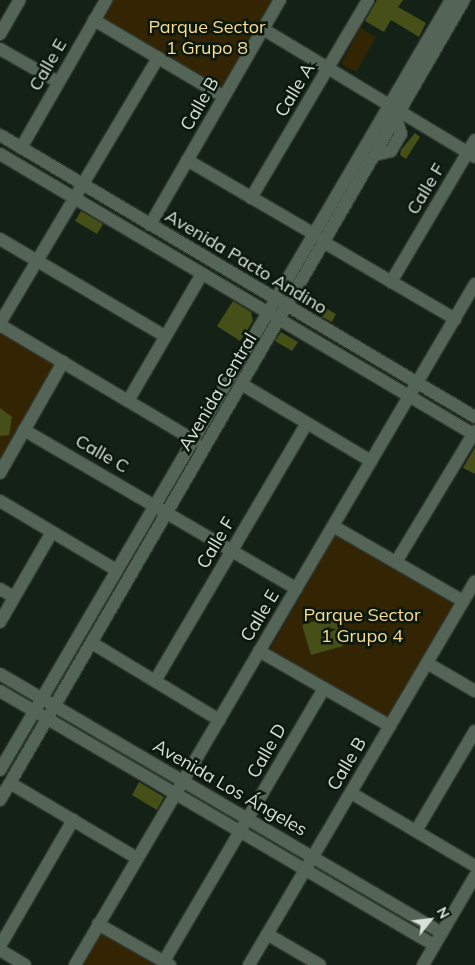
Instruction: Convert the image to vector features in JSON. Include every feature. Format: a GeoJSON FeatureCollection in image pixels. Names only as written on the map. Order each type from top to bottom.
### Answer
{"type":"FeatureCollection","features":[{"type":"Feature","properties":{"kind":"street"},"geometry":{"type":"LineString","coordinates":[[0,34],[20,0]]}},
{"type":"Feature","properties":{"kind":"street","name":"Calle E"},"geometry":{"type":"LineString","coordinates":[[21,148],[106,0]]}},
{"type":"Feature","properties":{"kind":"street","name":"Calle B"},"geometry":{"type":"LineString","coordinates":[[150,225],[280,0]]}},
{"type":"Feature","properties":{"kind":"street","name":"Calle A"},"geometry":{"type":"LineString","coordinates":[[251,198],[368,0]]}},
{"type":"Feature","properties":{"kind":"street","name":"Avenida Central"},"geometry":{"type":"LineString","coordinates":[[0,800],[92,643],[162,509],[195,440],[276,302],[375,155],[451,0]]}},
{"type":"Feature","properties":{"kind":"street","name":"Avenida Central"},"geometry":{"type":"LineString","coordinates":[[0,770],[116,570],[162,509],[243,385],[288,308],[320,239],[464,0]]}},
{"type":"Feature","properties":{"kind":"street"},"geometry":{"type":"LineString","coordinates":[[94,20],[224,97]]}},
{"type":"Feature","properties":{"kind":"street"},"geometry":{"type":"LineString","coordinates":[[263,29],[396,112],[471,155]]}},
{"type":"Feature","properties":{"kind":"street"},"geometry":{"type":"LineString","coordinates":[[0,49],[58,82]]}},
{"type":"Feature","properties":{"kind":"street"},"geometry":{"type":"LineString","coordinates":[[158,58],[77,191],[0,324],[195,440]]}},
{"type":"Feature","properties":{"kind":"street"},"geometry":{"type":"LineString","coordinates":[[396,112],[402,134],[408,138],[423,126]]}},
{"type":"Feature","properties":{"kind":"street"},"geometry":{"type":"LineString","coordinates":[[375,155],[391,151],[402,134]]}},
{"type":"Feature","properties":{"kind":"street","name":"Avenida Pacto Andino"},"geometry":{"type":"LineString","coordinates":[[0,135],[21,148],[77,191],[202,274],[474,433]]}},
{"type":"Feature","properties":{"kind":"street","name":"Calle F"},"geometry":{"type":"LineString","coordinates":[[391,282],[471,155],[475,140]]}},
{"type":"Feature","properties":{"kind":"street","name":"Avenida Pacto Andino"},"geometry":{"type":"LineString","coordinates":[[0,154],[150,225],[276,302],[475,417]]}},
{"type":"Feature","properties":{"kind":"street"},"geometry":{"type":"LineString","coordinates":[[187,160],[455,318]]}},
{"type":"Feature","properties":{"kind":"street"},"geometry":{"type":"LineString","coordinates":[[0,239],[165,336]]}},
{"type":"Feature","properties":{"kind":"street"},"geometry":{"type":"LineString","coordinates":[[128,400],[202,274]]}},
{"type":"Feature","properties":{"kind":"street","name":"Calle E"},"geometry":{"type":"LineString","coordinates":[[75,965],[475,284]]}},
{"type":"Feature","properties":{"kind":"street"},"geometry":{"type":"LineString","coordinates":[[0,473],[63,362]]}},
{"type":"Feature","properties":{"kind":"street"},"geometry":{"type":"LineString","coordinates":[[243,385],[371,461]]}},
{"type":"Feature","properties":{"kind":"street","name":"Calle F"},"geometry":{"type":"LineString","coordinates":[[155,681],[307,423]]}},
{"type":"Feature","properties":{"kind":"street","name":"Calle C"},"geometry":{"type":"LineString","coordinates":[[24,430],[296,588]]}},
{"type":"Feature","properties":{"kind":"street"},"geometry":{"type":"LineString","coordinates":[[396,562],[474,433]]}},
{"type":"Feature","properties":{"kind":"street"},"geometry":{"type":"LineString","coordinates":[[0,501],[116,570]]}},
{"type":"Feature","properties":{"kind":"street"},"geometry":{"type":"LineString","coordinates":[[333,526],[463,601]]}},
{"type":"Feature","properties":{"kind":"street"},"geometry":{"type":"LineString","coordinates":[[0,622],[52,532]]}},
{"type":"Feature","properties":{"kind":"street","name":"Calle B"},"geometry":{"type":"LineString","coordinates":[[249,965],[475,582]]}},
{"type":"Feature","properties":{"kind":"street"},"geometry":{"type":"LineString","coordinates":[[0,589],[14,598]]}},
{"type":"Feature","properties":{"kind":"street"},"geometry":{"type":"LineString","coordinates":[[92,643],[219,720]]}},
{"type":"Feature","properties":{"kind":"street"},"geometry":{"type":"LineString","coordinates":[[259,651],[390,726]]}},
{"type":"Feature","properties":{"kind":"street"},"geometry":{"type":"LineString","coordinates":[[427,662],[475,691]]}},
{"type":"Feature","properties":{"kind":"street","name":"Avenida Los Ángeles"},"geometry":{"type":"LineString","coordinates":[[0,674],[442,933]]}},
{"type":"Feature","properties":{"kind":"street","name":"Calle D"},"geometry":{"type":"LineString","coordinates":[[240,832],[324,688]]}},
{"type":"Feature","properties":{"kind":"street","name":"Avenida Los Ángeles"},"geometry":{"type":"LineString","coordinates":[[0,691],[434,945]]}},
{"type":"Feature","properties":{"kind":"street"},"geometry":{"type":"LineString","coordinates":[[416,832],[475,730]]}},
{"type":"Feature","properties":{"kind":"street"},"geometry":{"type":"LineString","coordinates":[[10,783],[137,858]]}},
{"type":"Feature","properties":{"kind":"street"},"geometry":{"type":"LineString","coordinates":[[351,793],[475,866]]}},
{"type":"Feature","properties":{"kind":"street"},"geometry":{"type":"LineString","coordinates":[[0,946],[73,820]]}},
{"type":"Feature","properties":{"kind":"street"},"geometry":{"type":"LineString","coordinates":[[98,924],[167,963],[240,832]]}},
{"type":"Feature","properties":{"kind":"street"},"geometry":{"type":"LineString","coordinates":[[423,965],[475,876]]}},
{"type":"Feature","properties":{"kind":"street"},"geometry":{"type":"LineString","coordinates":[[267,934],[320,965]]}},
{"type":"Feature","properties":{"kind":"street"},"geometry":{"type":"LineString","coordinates":[[0,950],[25,965]]}},
{"type":"Feature","properties":{"kind":"green space","name":"Parque Sector 1 Grupo 8"},"geometry":{"type":"Polygon","coordinates":[[[110,0],[274,0],[221,90],[100,17],[110,0]]]}},
{"type":"Feature","properties":{"kind":"green space"},"geometry":{"type":"Polygon","coordinates":[[[360,28],[376,37],[356,72],[341,64],[360,28]]]}},
{"type":"Feature","properties":{"kind":"green space"},"geometry":{"type":"Polygon","coordinates":[[[0,332],[57,366],[0,465],[0,332]]]}},
{"type":"Feature","properties":{"kind":"green space","name":"Parque Sector 1 Grupo 4"},"geometry":{"type":"Polygon","coordinates":[[[336,534],[455,604],[388,718],[270,649],[336,534]]]}},
{"type":"Feature","properties":{"kind":"green space"},"geometry":{"type":"Polygon","coordinates":[[[102,930],[162,965],[82,965],[102,930]]]}},
{"type":"Feature","properties":{"kind":"building"},"geometry":{"type":"Polygon","coordinates":[[[377,0],[403,0],[398,7],[426,23],[419,37],[391,20],[384,32],[365,21],[377,0]]]}},
{"type":"Feature","properties":{"kind":"building"},"geometry":{"type":"Polygon","coordinates":[[[415,133],[420,137],[406,159],[400,155],[401,150],[415,133]]]}},
{"type":"Feature","properties":{"kind":"building"},"geometry":{"type":"Polygon","coordinates":[[[81,211],[103,224],[97,234],[75,221],[81,211]]]}},
{"type":"Feature","properties":{"kind":"building"},"geometry":{"type":"Polygon","coordinates":[[[233,301],[251,312],[253,321],[240,341],[217,326],[233,301]]]}},
{"type":"Feature","properties":{"kind":"building"},"geometry":{"type":"Polygon","coordinates":[[[327,309],[336,314],[332,322],[322,317],[327,309]]]}},
{"type":"Feature","properties":{"kind":"building"},"geometry":{"type":"Polygon","coordinates":[[[281,332],[298,342],[292,351],[275,341],[281,332]]]}},
{"type":"Feature","properties":{"kind":"building"},"geometry":{"type":"Polygon","coordinates":[[[0,408],[12,417],[9,435],[0,436],[0,408]]]}},
{"type":"Feature","properties":{"kind":"building"},"geometry":{"type":"Polygon","coordinates":[[[475,447],[475,474],[463,468],[475,447]]]}},
{"type":"Feature","properties":{"kind":"building"},"geometry":{"type":"Polygon","coordinates":[[[325,618],[326,622],[336,620],[343,646],[311,655],[302,625],[325,618]]]}},
{"type":"Feature","properties":{"kind":"building"},"geometry":{"type":"Polygon","coordinates":[[[139,782],[164,797],[157,810],[132,795],[139,782]]]}}]}
